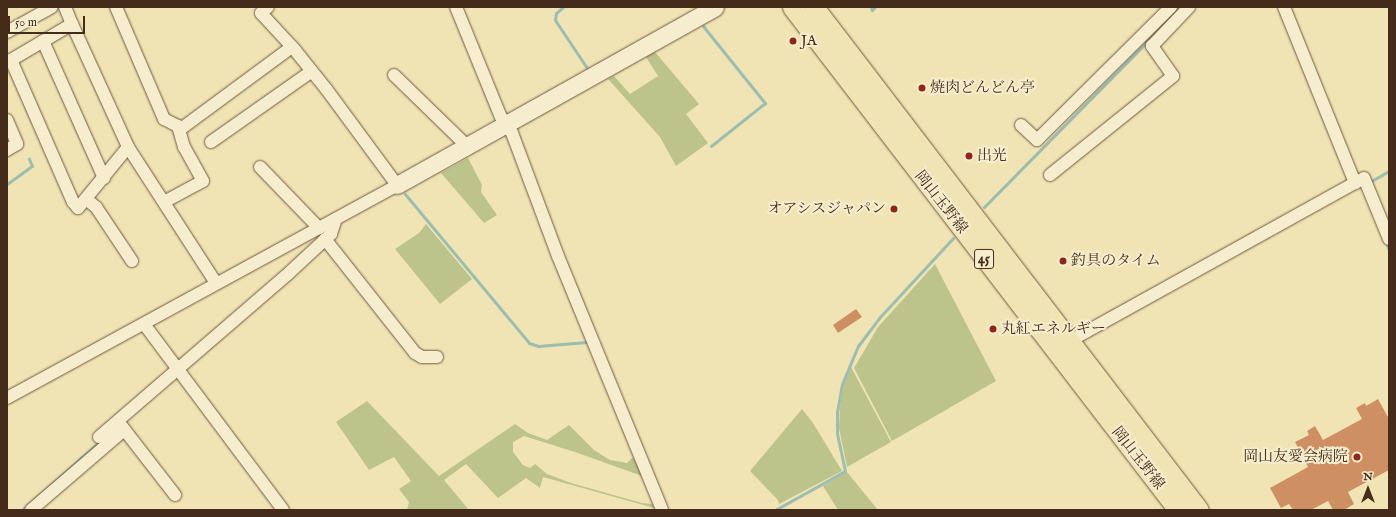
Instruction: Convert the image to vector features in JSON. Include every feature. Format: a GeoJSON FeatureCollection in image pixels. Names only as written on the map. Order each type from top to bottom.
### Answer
{"type":"FeatureCollection","features":[{"type":"Feature","properties":{"kind":"main road","name":"岡山玉野線"},"geometry":{"type":"LineString","coordinates":[[792,7],[1062,345],[1199,510]]}},
{"type":"Feature","properties":{"kind":"main road","name":"岡山玉野線"},"geometry":{"type":"LineString","coordinates":[[814,7],[1062,345],[1178,510]]}},
{"type":"Feature","properties":{"kind":"street"},"geometry":{"type":"LineString","coordinates":[[7,32],[52,7]]}},
{"type":"Feature","properties":{"kind":"street"},"geometry":{"type":"LineString","coordinates":[[65,7],[128,147],[216,283]]}},
{"type":"Feature","properties":{"kind":"street"},"geometry":{"type":"LineString","coordinates":[[116,7],[164,119],[182,128],[292,47]]}},
{"type":"Feature","properties":{"kind":"street"},"geometry":{"type":"LineString","coordinates":[[456,7],[501,117],[512,133],[558,256],[662,510]]}},
{"type":"Feature","properties":{"kind":"street"},"geometry":{"type":"LineString","coordinates":[[7,398],[336,219],[715,7]]}},
{"type":"Feature","properties":{"kind":"street"},"geometry":{"type":"LineString","coordinates":[[1021,125],[1037,140],[1171,7]]}},
{"type":"Feature","properties":{"kind":"street"},"geometry":{"type":"LineString","coordinates":[[1050,175],[1173,76],[1152,46],[1189,7]]}},
{"type":"Feature","properties":{"kind":"street"},"geometry":{"type":"LineString","coordinates":[[1284,7],[1362,182],[1389,238]]}},
{"type":"Feature","properties":{"kind":"street"},"geometry":{"type":"LineString","coordinates":[[261,9],[312,71],[397,185]]}},
{"type":"Feature","properties":{"kind":"street"},"geometry":{"type":"LineString","coordinates":[[72,24],[11,60],[73,202],[78,208],[128,147]]}},
{"type":"Feature","properties":{"kind":"street"},"geometry":{"type":"LineString","coordinates":[[43,41],[104,178]]}},
{"type":"Feature","properties":{"kind":"street"},"geometry":{"type":"LineString","coordinates":[[211,142],[312,71]]}},
{"type":"Feature","properties":{"kind":"street"},"geometry":{"type":"LineString","coordinates":[[394,75],[467,146]]}},
{"type":"Feature","properties":{"kind":"street"},"geometry":{"type":"LineString","coordinates":[[7,120],[17,144],[7,150]]}},
{"type":"Feature","properties":{"kind":"street"},"geometry":{"type":"LineString","coordinates":[[164,202],[203,181],[184,147],[178,126]]}},
{"type":"Feature","properties":{"kind":"street"},"geometry":{"type":"LineString","coordinates":[[260,167],[319,228]]}},
{"type":"Feature","properties":{"kind":"street"},"geometry":{"type":"LineString","coordinates":[[1062,345],[1362,182]]}},
{"type":"Feature","properties":{"kind":"street"},"geometry":{"type":"LineString","coordinates":[[86,199],[96,206],[132,261]]}},
{"type":"Feature","properties":{"kind":"street"},"geometry":{"type":"LineString","coordinates":[[31,510],[121,426],[178,369],[331,234],[336,219]]}},
{"type":"Feature","properties":{"kind":"street"},"geometry":{"type":"LineString","coordinates":[[325,239],[415,353],[422,357],[437,357]]}},
{"type":"Feature","properties":{"kind":"street"},"geometry":{"type":"LineString","coordinates":[[144,324],[283,510]]}},
{"type":"Feature","properties":{"kind":"street"},"geometry":{"type":"LineString","coordinates":[[99,437],[121,426]]}},
{"type":"Feature","properties":{"kind":"street"},"geometry":{"type":"LineString","coordinates":[[121,426],[175,495]]}},
{"type":"Feature","properties":{"kind":"green space"},"geometry":{"type":"Polygon","coordinates":[[[655,52],[699,104],[686,114],[708,143],[676,166],[660,137],[608,79],[614,76],[630,94],[658,76],[646,57],[655,52]]]}},
{"type":"Feature","properties":{"kind":"green space"},"geometry":{"type":"Polygon","coordinates":[[[468,158],[482,185],[481,192],[497,215],[484,223],[441,173],[468,158]]]}},
{"type":"Feature","properties":{"kind":"green space"},"geometry":{"type":"Polygon","coordinates":[[[426,224],[472,279],[440,304],[395,249],[419,233],[426,224]]]}},
{"type":"Feature","properties":{"kind":"green space"},"geometry":{"type":"Polygon","coordinates":[[[935,264],[996,381],[892,441],[854,368],[878,327],[935,264]]]}},
{"type":"Feature","properties":{"kind":"green space"},"geometry":{"type":"Polygon","coordinates":[[[851,367],[891,442],[847,467],[839,428],[840,406],[844,384],[851,367]]]}},
{"type":"Feature","properties":{"kind":"green space"},"geometry":{"type":"Polygon","coordinates":[[[367,401],[439,476],[515,424],[528,433],[547,440],[569,425],[594,450],[610,460],[627,463],[633,457],[642,476],[575,452],[524,436],[513,442],[513,452],[523,465],[530,468],[535,464],[547,474],[571,483],[642,503],[653,504],[654,508],[543,477],[540,488],[526,478],[498,498],[466,464],[444,480],[469,510],[407,510],[409,502],[399,489],[411,481],[394,457],[369,470],[336,422],[367,401]]]}},
{"type":"Feature","properties":{"kind":"green space"},"geometry":{"type":"Polygon","coordinates":[[[802,409],[813,423],[842,471],[779,504],[778,500],[750,471],[802,409]]]}},
{"type":"Feature","properties":{"kind":"green space"},"geometry":{"type":"Polygon","coordinates":[[[847,472],[878,510],[838,510],[823,486],[847,472]]]}},
{"type":"Feature","properties":{"kind":"building"},"geometry":{"type":"Polygon","coordinates":[[[856,309],[862,317],[838,333],[833,325],[856,309]]]}},
{"type":"Feature","properties":{"kind":"building"},"geometry":{"type":"Polygon","coordinates":[[[1378,399],[1389,419],[1389,470],[1348,492],[1354,504],[1344,510],[1333,510],[1328,501],[1311,510],[1293,510],[1289,504],[1281,508],[1270,488],[1308,467],[1295,442],[1309,435],[1307,431],[1315,426],[1323,440],[1362,419],[1356,408],[1365,403],[1366,406],[1378,399]]]}},
{"type":"Feature","properties":{"kind":"waterway"},"geometry":{"type":"LineString","coordinates":[[563,7],[556,13],[555,20],[589,71]]}},
{"type":"Feature","properties":{"kind":"waterway"},"geometry":{"type":"LineString","coordinates":[[871,7],[872,10],[875,7]]}},
{"type":"Feature","properties":{"kind":"waterway"},"geometry":{"type":"LineString","coordinates":[[984,207],[1181,7]]}},
{"type":"Feature","properties":{"kind":"waterway"},"geometry":{"type":"LineString","coordinates":[[703,26],[765,103],[711,146]]}},
{"type":"Feature","properties":{"kind":"waterway"},"geometry":{"type":"LineString","coordinates":[[7,184],[32,166],[29,159]]}},
{"type":"Feature","properties":{"kind":"waterway"},"geometry":{"type":"LineString","coordinates":[[1368,183],[1389,171]]}},
{"type":"Feature","properties":{"kind":"waterway"},"geometry":{"type":"LineString","coordinates":[[405,194],[529,343],[538,346],[587,342]]}},
{"type":"Feature","properties":{"kind":"waterway"},"geometry":{"type":"LineString","coordinates":[[775,510],[845,471],[837,433],[837,412],[842,384],[858,346],[879,318],[953,238]]}},
{"type":"Feature","properties":{"kind":"waterway"},"geometry":{"type":"LineString","coordinates":[[1386,242],[1389,250]]}},
{"type":"Feature","properties":{"kind":"waterway"},"geometry":{"type":"LineString","coordinates":[[22,510],[101,440]]}},
{"type":"Feature","properties":{"kind":"place","name":"JA"},"geometry":{"type":"Point","coordinates":[793,41]}},
{"type":"Feature","properties":{"kind":"place","name":"焼肉どんどん亭"},"geometry":{"type":"Point","coordinates":[922,88]}},
{"type":"Feature","properties":{"kind":"place","name":"出光"},"geometry":{"type":"Point","coordinates":[969,156]}},
{"type":"Feature","properties":{"kind":"place","name":"オアシスジャパン"},"geometry":{"type":"Point","coordinates":[894,209]}},
{"type":"Feature","properties":{"kind":"place","name":"釣具のタイム"},"geometry":{"type":"Point","coordinates":[1063,261]}},
{"type":"Feature","properties":{"kind":"place","name":"丸紅エネルギー"},"geometry":{"type":"Point","coordinates":[993,329]}},
{"type":"Feature","properties":{"kind":"place","name":"岡山友愛会病院"},"geometry":{"type":"Point","coordinates":[1357,457]}}]}
